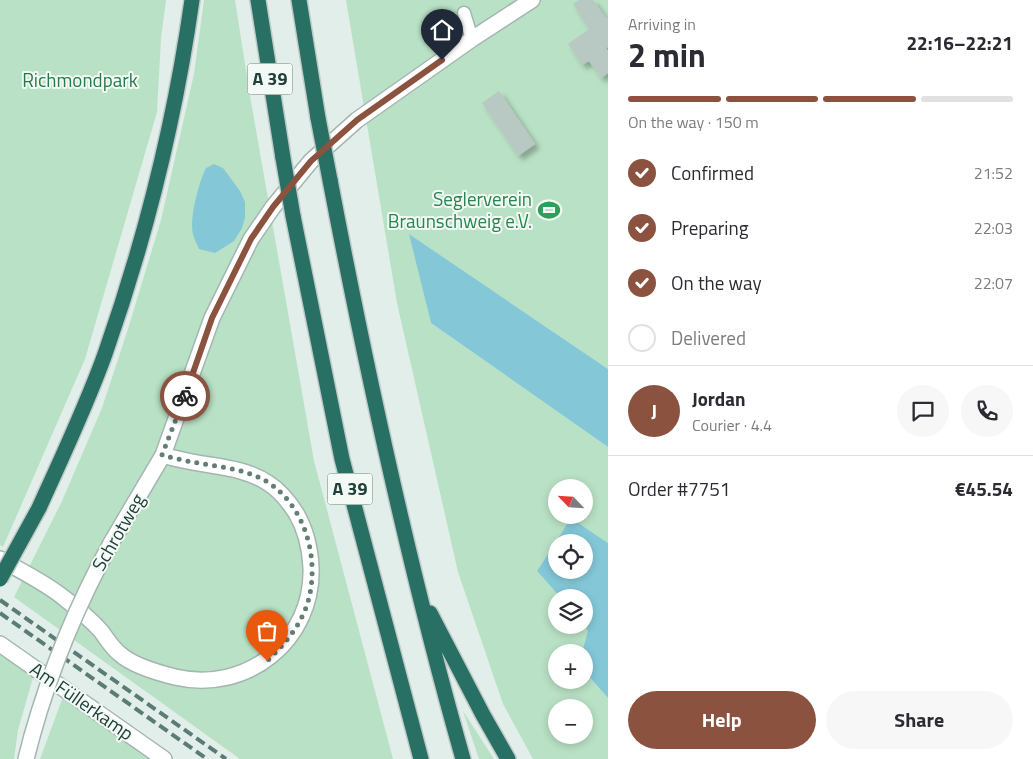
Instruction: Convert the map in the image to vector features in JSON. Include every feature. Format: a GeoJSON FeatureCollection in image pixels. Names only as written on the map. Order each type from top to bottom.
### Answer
{"type":"FeatureCollection","features":[{"type":"Feature","properties":{"kind":"highway"},"geometry":{"type":"LineString","coordinates":[[0,579],[38,508],[76,426],[105,354],[153,196],[172,117],[192,0]]}},
{"type":"Feature","properties":{"kind":"highway","name":"A 39"},"geometry":{"type":"LineString","coordinates":[[258,0],[293,216],[342,459],[421,759]]}},
{"type":"Feature","properties":{"kind":"highway","name":"A 39"},"geometry":{"type":"LineString","coordinates":[[299,0],[318,118],[356,318],[437,668],[463,759]]}},
{"type":"Feature","properties":{"kind":"highway"},"geometry":{"type":"LineString","coordinates":[[419,592],[508,759]]}},
{"type":"Feature","properties":{"kind":"street","name":"Schrotweg"},"geometry":{"type":"LineString","coordinates":[[26,759],[57,658],[89,583],[162,455],[212,318],[251,239],[273,207],[311,161],[357,120],[472,39],[532,0]]}},
{"type":"Feature","properties":{"kind":"street"},"geometry":{"type":"LineString","coordinates":[[0,559],[63,597],[99,629],[120,655],[139,665],[177,678],[211,680],[234,676],[267,661],[290,636],[301,618],[309,599],[311,579],[310,555],[308,538],[301,522],[281,493],[256,477],[241,470],[162,455]]}},
{"type":"Feature","properties":{"kind":"street","name":"Am Füllerkamp"},"geometry":{"type":"LineString","coordinates":[[0,644],[164,759]]}},
{"type":"Feature","properties":{"kind":"lane"},"geometry":{"type":"LineString","coordinates":[[464,13],[472,39]]}},
{"type":"Feature","properties":{"kind":"green space","name":"Richmondpark"},"geometry":{"type":"Polygon","coordinates":[[[0,0],[166,0],[161,38],[157,112],[85,359],[3,547],[0,545],[0,0]]]}},
{"type":"Feature","properties":{"kind":"green space"},"geometry":{"type":"Polygon","coordinates":[[[204,0],[235,0],[314,461],[393,759],[240,759],[14,597],[62,501],[102,408],[128,329],[161,220],[194,74],[204,0]]]}},
{"type":"Feature","properties":{"kind":"green space"},"geometry":{"type":"Polygon","coordinates":[[[346,0],[608,0],[608,369],[410,235],[431,323],[608,447],[608,543],[580,524],[593,524],[593,479],[548,479],[548,524],[567,524],[561,534],[548,534],[548,554],[537,571],[553,589],[548,589],[548,634],[587,634],[584,644],[548,644],[548,689],[593,689],[593,681],[608,698],[608,759],[533,759],[503,704],[458,572],[397,303],[346,0]]]}},
{"type":"Feature","properties":{"kind":"green space"},"geometry":{"type":"Polygon","coordinates":[[[0,651],[34,674],[18,730],[14,759],[0,759],[0,651]]]}},
{"type":"Feature","properties":{"kind":"green space"},"geometry":{"type":"Polygon","coordinates":[[[64,694],[148,759],[40,759],[64,694]]]}},
{"type":"Feature","properties":{"kind":"green space"},"geometry":{"type":"Polygon","coordinates":[[[463,711],[494,759],[479,759],[463,711]]]}},
{"type":"Feature","properties":{"kind":"water"},"geometry":{"type":"Polygon","coordinates":[[[214,164],[223,168],[240,191],[245,202],[245,218],[242,228],[234,241],[215,253],[199,249],[193,236],[192,228],[195,201],[200,182],[206,168],[214,164]]]}},
{"type":"Feature","properties":{"kind":"water"},"geometry":{"type":"Polygon","coordinates":[[[409,234],[608,369],[608,447],[431,323],[409,234]]]}},
{"type":"Feature","properties":{"kind":"water"},"geometry":{"type":"Polygon","coordinates":[[[567,524],[580,524],[608,543],[608,698],[593,681],[593,644],[584,644],[587,634],[593,634],[593,589],[553,589],[537,571],[548,554],[548,579],[593,579],[593,534],[561,534],[567,524]]]}},
{"type":"Feature","properties":{"kind":"building"},"geometry":{"type":"Polygon","coordinates":[[[579,0],[593,0],[606,18],[608,17],[608,47],[606,48],[608,51],[608,73],[601,78],[589,61],[582,65],[568,44],[589,29],[573,4],[579,0]]]}},
{"type":"Feature","properties":{"kind":"building"},"geometry":{"type":"Polygon","coordinates":[[[499,91],[535,144],[518,156],[482,103],[499,91]]]}},
{"type":"Feature","properties":{"kind":"railway"},"geometry":{"type":"LineString","coordinates":[[0,600],[226,759]]}},
{"type":"Feature","properties":{"kind":"railway"},"geometry":{"type":"LineString","coordinates":[[0,613],[207,759]]}},
{"type":"Feature","properties":{"kind":"way so far"},"geometry":{"type":"LineString","coordinates":[[185,396],[162,455],[241,470],[268,483],[281,493],[292,507],[308,538],[311,579],[309,599],[301,618],[290,636],[267,661]]}},
{"type":"Feature","properties":{"kind":"place","name":"Seglerverein Braunschweig e.V."},"geometry":{"type":"Point","coordinates":[549,210]}},
{"type":"Feature","properties":{"kind":"route"},"geometry":{"type":"LineString","coordinates":[[185,396],[212,318],[251,239],[273,207],[311,161],[357,120],[442,60]]}}]}
